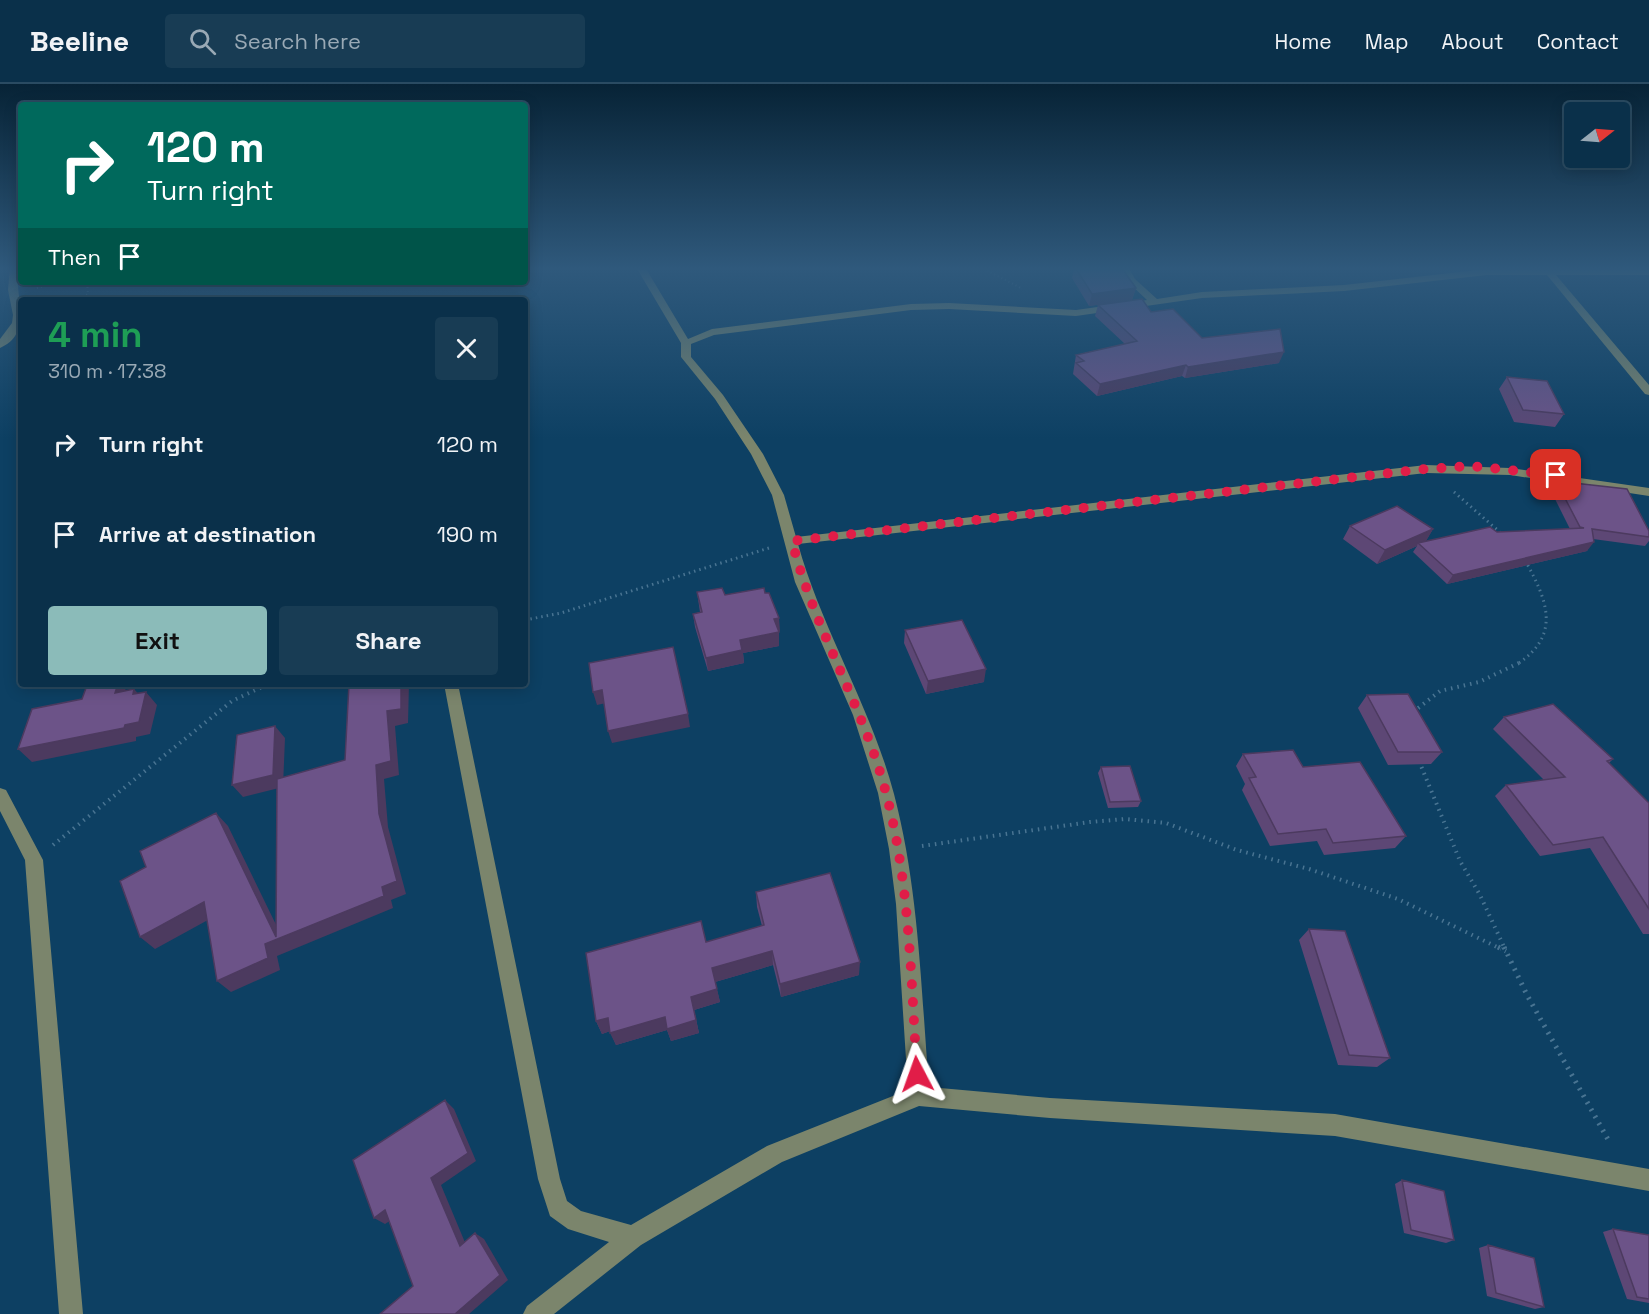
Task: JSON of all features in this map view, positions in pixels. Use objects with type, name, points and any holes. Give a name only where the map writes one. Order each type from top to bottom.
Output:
[{"type":"street","points":[[0,345],[16,329],[17,324]]},
{"type":"street","points":[[675,324],[686,343],[687,357],[757,454],[778,495],[806,591],[861,715],[886,793],[898,849],[905,904],[919,1096]]},
{"type":"street","points":[[686,343],[712,332],[772,324]]},
{"type":"street","points":[[1592,324],[1649,392]]},
{"type":"street","points":[[792,541],[1426,469],[1471,466],[1649,492]]},
{"type":"street","points":[[452,687],[549,1179],[558,1208],[576,1221],[633,1237]]},
{"type":"street","points":[[0,795],[34,860],[71,1314]]},
{"type":"street","points":[[535,1314],[633,1237],[775,1154],[919,1096],[1050,1108],[1335,1125],[1639,1179]]},
{"type":"path","points":[[1426,469],[1505,537]]},
{"type":"path","points":[[528,619],[561,613],[792,541]]},
{"type":"path","points":[[1415,721],[1417,709],[1441,691],[1479,682],[1519,664],[1540,646],[1548,624],[1542,588],[1520,552]]},
{"type":"path","points":[[34,860],[232,701],[262,687]]},
{"type":"path","points":[[1415,752],[1460,861],[1480,894],[1527,995],[1639,1179]]},
{"type":"path","points":[[898,849],[1090,822],[1125,819],[1166,823],[1237,850],[1309,869],[1398,898],[1506,951]]},
{"type":"building","points":[[1119,324],[1188,324],[1202,338],[1280,329],[1284,352],[1188,367],[1186,365],[1100,384],[1076,363],[1084,361],[1076,355],[1137,341]]},
{"type":"building","points":[[1507,377],[1547,381],[1564,414],[1523,410]]},
{"type":"building","points":[[1556,481],[1627,489],[1649,531],[1649,537],[1592,529],[1594,542],[1453,575],[1418,543],[1490,527],[1497,532],[1584,528],[1580,527]]},
{"type":"building","points":[[1397,506],[1433,529],[1385,550],[1350,526]]},
{"type":"building","points":[[722,588],[725,595],[764,588],[765,593],[769,593],[779,618],[774,619],[779,632],[740,640],[742,650],[706,658],[693,614],[702,612],[697,592]]},
{"type":"building","points":[[962,620],[986,669],[928,681],[905,630]]},
{"type":"building","points":[[673,647],[688,714],[608,731],[602,690],[593,692],[589,663]]},
{"type":"building","points":[[117,687],[115,693],[134,689],[133,694],[146,692],[139,722],[125,725],[124,728],[18,749],[32,709],[82,699],[86,688]]},
{"type":"building","points":[[349,687],[401,687],[401,709],[387,711],[391,761],[376,765],[379,814],[397,881],[382,887],[384,896],[265,944],[268,958],[217,981],[204,902],[140,937],[120,881],[146,867],[140,851],[216,813],[276,937],[277,779],[345,760]]},
{"type":"building","points":[[1408,694],[1442,752],[1398,752],[1367,695]]},
{"type":"building","points":[[1553,704],[1613,759],[1607,761],[1649,803],[1649,909],[1603,837],[1553,845],[1506,785],[1565,777],[1504,717]]},
{"type":"building","points":[[275,726],[273,775],[232,785],[237,735]]},
{"type":"building","points":[[1293,750],[1303,767],[1360,762],[1406,836],[1333,843],[1326,829],[1278,834],[1249,778],[1256,777],[1243,754]]},
{"type":"building","points":[[1130,766],[1141,801],[1110,802],[1101,767]]},
{"type":"building","points":[[830,873],[860,962],[780,984],[772,951],[712,968],[717,989],[691,997],[696,1020],[667,1029],[665,1017],[610,1033],[608,1018],[596,1021],[586,953],[701,921],[706,942],[764,925],[756,892]]},
{"type":"building","points":[[1309,929],[1345,931],[1390,1058],[1349,1055]]},
{"type":"building","points":[[445,1100],[468,1153],[431,1178],[460,1246],[475,1233],[500,1275],[455,1314],[380,1314],[413,1286],[385,1210],[374,1218],[353,1160]]},
{"type":"building","points":[[1402,1180],[1444,1191],[1454,1240],[1411,1230]]},
{"type":"building","points":[[1613,1229],[1649,1235],[1649,1299],[1637,1297]]},
{"type":"building","points":[[1488,1245],[1534,1258],[1544,1307],[1496,1293]]},
{"type":"route","points":[[917,1074],[905,904],[898,849],[886,793],[861,715],[802,582],[792,541],[1426,469],[1471,466],[1556,475]]}]
